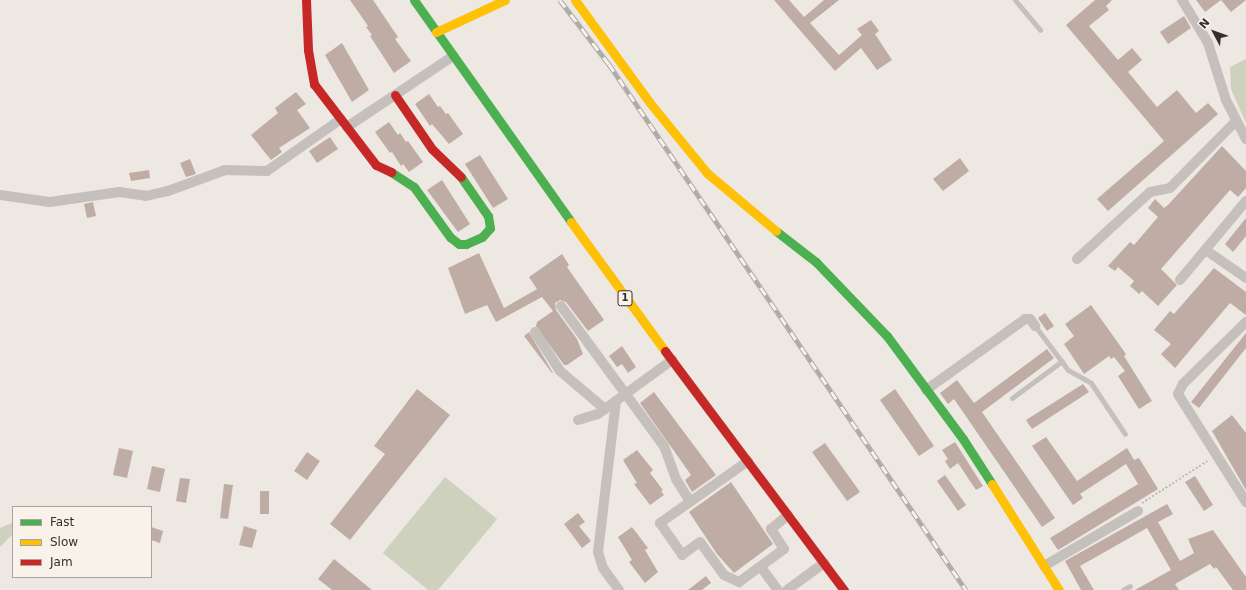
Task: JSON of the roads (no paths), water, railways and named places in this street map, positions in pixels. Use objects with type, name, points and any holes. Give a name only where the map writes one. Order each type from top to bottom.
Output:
[{"type":"street","points":[[306,0],[311,77],[344,124],[376,165],[401,176],[414,187],[454,241],[466,244],[482,237],[490,228],[488,216],[466,182],[432,149],[395,96]]},
{"type":"street","name":"1","points":[[414,0],[672,360],[844,590]]},
{"type":"street","points":[[436,32],[505,0]]},
{"type":"street","points":[[575,0],[650,102],[707,173],[746,208],[816,262],[846,290],[887,336],[963,439],[1059,590]]},
{"type":"street","points":[[1182,0],[1208,43],[1226,100],[1246,139]]},
{"type":"street","points":[[0,195],[50,202],[119,192],[146,196],[168,191],[225,170],[267,171],[344,124],[395,96],[453,56]]},
{"type":"street","points":[[1077,259],[1150,192],[1170,188],[1236,121]]},
{"type":"street","points":[[1180,280],[1207,251],[1246,201]]},
{"type":"street","points":[[1207,251],[1246,278]]},
{"type":"street","points":[[561,306],[664,446],[676,479],[690,501]]},
{"type":"street","points":[[926,390],[1025,319],[1030,319],[1035,326]]},
{"type":"street","points":[[1244,496],[1215,456],[1181,402],[1179,388],[1246,322]]},
{"type":"street","points":[[535,332],[560,371],[605,409]]},
{"type":"street","points":[[578,420],[605,409],[672,360]]},
{"type":"street","points":[[616,401],[598,552],[602,568],[619,590]]},
{"type":"street","points":[[748,461],[660,523],[682,555],[700,542],[724,575],[739,582],[784,549],[771,529],[788,515]]},
{"type":"street","points":[[1044,566],[1138,512]]},
{"type":"street","points":[[787,590],[824,562]]},
{"type":"street","points":[[761,567],[778,590]]},
{"type":"lane","points":[[1015,0],[1040,30]]},
{"type":"lane","points":[[1035,326],[1068,370],[1091,383],[1125,434]]},
{"type":"lane","points":[[1012,398],[1062,361]]},
{"type":"lane","points":[[1123,590],[1130,586]]},
{"type":"railway","points":[[560,0],[609,64],[966,590]]}]
